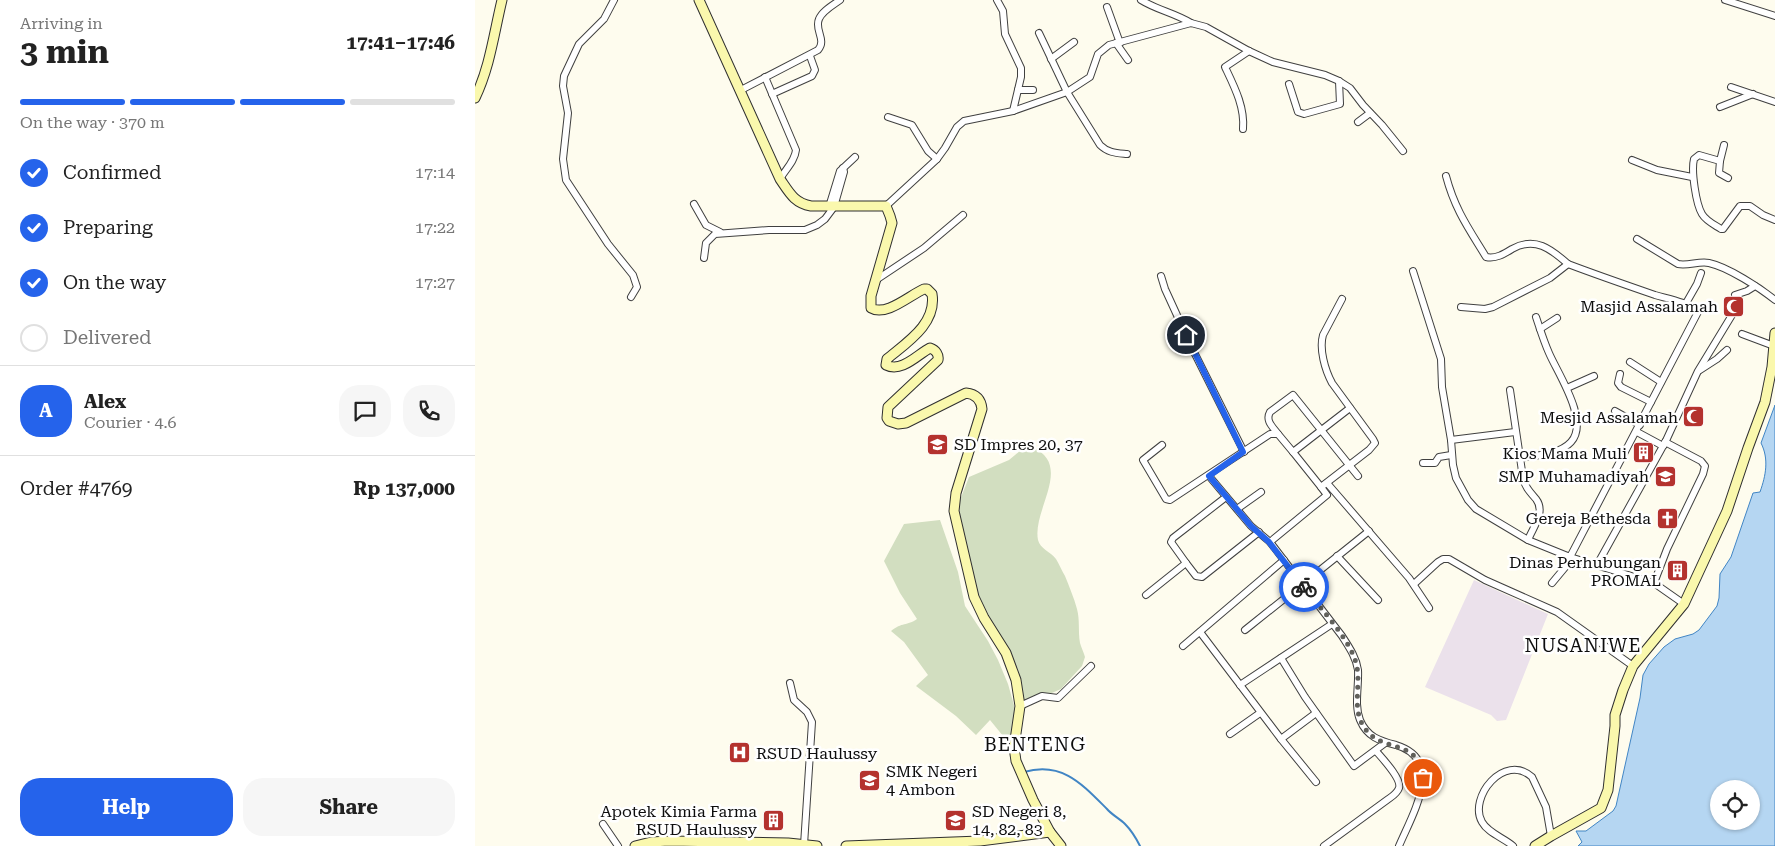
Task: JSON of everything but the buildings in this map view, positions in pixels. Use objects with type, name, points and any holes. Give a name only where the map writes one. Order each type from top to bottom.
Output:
[{"type":"street","points":[[475,98],[490,58],[502,0]]},
{"type":"street","points":[[614,0],[605,19],[579,44],[564,76],[563,86],[568,113],[563,159],[566,180],[603,238],[633,274],[637,287],[631,297]]},
{"type":"street","points":[[699,0],[780,179],[790,195],[799,203],[832,208],[885,206],[937,159],[957,128],[964,121],[1013,111],[1067,92],[1090,77],[1101,50],[1109,45],[1191,23]]},
{"type":"street","points":[[741,90],[810,56],[822,46],[817,24],[819,18],[840,0]]},
{"type":"street","points":[[997,0],[1003,11],[1005,34],[1021,68],[1021,77],[1013,111]]},
{"type":"street","points":[[1141,0],[1153,7],[1180,16],[1191,23],[1213,30],[1249,52],[1273,62],[1325,75],[1339,81],[1350,88],[1403,151]]},
{"type":"street","points":[[1725,0],[1775,16]]},
{"type":"street","points":[[1107,6],[1118,43],[1128,60]]},
{"type":"street","points":[[1039,33],[1067,92],[1103,148],[1111,152],[1127,154]]},
{"type":"street","points":[[1051,59],[1074,42]]},
{"type":"street","points":[[1243,129],[1244,119],[1241,105],[1225,67],[1249,52]]},
{"type":"street","points":[[772,94],[812,76],[815,70],[810,56]]},
{"type":"street","points":[[765,78],[796,150],[794,159],[780,179]]},
{"type":"street","points":[[1289,84],[1299,112],[1304,114],[1340,104],[1339,81]]},
{"type":"street","points":[[1731,87],[1775,102]]},
{"type":"street","points":[[1018,90],[1033,90]]},
{"type":"street","points":[[1720,107],[1753,94]]},
{"type":"street","points":[[1358,122],[1370,113]]},
{"type":"street","points":[[888,117],[912,125],[928,151],[937,159]]},
{"type":"street","points":[[1724,145],[1719,173],[1728,178]]},
{"type":"street","points":[[1720,161],[1699,155],[1696,156],[1693,162],[1692,177],[1701,213],[1721,229],[1726,227],[1741,205],[1750,206],[1763,215],[1775,220]]},
{"type":"street","points":[[704,258],[706,243],[715,234],[769,230],[805,230],[817,225],[825,219],[832,208],[844,172],[843,168],[855,157]]},
{"type":"street","points":[[1632,160],[1657,170],[1692,177]]},
{"type":"street","points":[[1446,176],[1452,198],[1460,216],[1486,257],[1497,257],[1525,243],[1534,243],[1555,253],[1568,264],[1584,271],[1685,304],[1697,310],[1697,314],[1637,432],[1567,565],[1553,583]]},
{"type":"street","points":[[693,204],[706,225],[722,233]]},
{"type":"street","points":[[885,206],[891,216],[892,223],[871,305],[874,310],[887,309],[924,289],[927,289],[933,296],[930,313],[921,329],[887,359],[885,363],[891,367],[909,362],[930,348],[937,354],[938,360],[888,408],[887,418],[889,422],[906,423],[966,393],[974,395],[981,402],[982,409],[956,493],[954,511],[974,597],[1012,667],[1018,689],[1019,706],[1014,746],[1015,758],[1050,832],[1061,846]]},
{"type":"street","points":[[876,280],[923,248],[963,215]]},
{"type":"street","points":[[1637,239],[1673,262],[1685,265],[1713,264],[1733,273],[1775,300]]},
{"type":"street","points":[[1461,307],[1485,309],[1493,307],[1550,278],[1568,264]]},
{"type":"street","points":[[1413,271],[1441,359],[1442,387],[1456,478],[1472,506],[1527,540],[1570,557],[1654,583],[1684,604]]},
{"type":"street","points":[[1685,304],[1701,273]]},
{"type":"street","points":[[1161,276],[1191,348],[1243,452]]},
{"type":"street","points":[[1735,294],[1755,286]]},
{"type":"street","points":[[1321,487],[1369,450],[1375,443],[1337,393],[1329,377],[1322,347],[1321,340],[1327,325],[1342,299]]},
{"type":"street","points":[[1597,564],[1664,444],[1698,371],[1732,315]]},
{"type":"street","points":[[1520,458],[1559,451],[1575,437],[1576,417],[1573,403],[1549,355],[1535,317]]},
{"type":"street","points":[[1540,329],[1557,318]]},
{"type":"street","points":[[1535,846],[1601,808],[1608,790],[1615,715],[1623,690],[1633,666],[1684,604],[1727,511],[1765,402],[1772,367],[1775,333]]},
{"type":"street","points":[[1742,334],[1774,346]]},
{"type":"street","points":[[1698,371],[1727,350]]},
{"type":"street","points":[[1630,362],[1661,382]]},
{"type":"street","points":[[1620,374],[1618,383],[1621,387],[1651,402]]},
{"type":"street","points":[[1567,388],[1594,376]]},
{"type":"street","points":[[1510,390],[1524,483],[1538,501],[1541,511],[1527,540]]},
{"type":"street","points":[[1327,495],[1268,421],[1270,412],[1293,395],[1358,476]]},
{"type":"street","points":[[1293,452],[1350,408]]},
{"type":"street","points":[[1615,411],[1640,425]]},
{"type":"street","points":[[1451,440],[1515,432]]},
{"type":"street","points":[[1637,432],[1701,461],[1705,466],[1703,474],[1667,548],[1654,583]]},
{"type":"street","points":[[1162,445],[1143,460],[1166,499],[1173,499],[1270,434],[1278,434]]},
{"type":"street","points":[[1423,463],[1433,463],[1439,457],[1451,455]]},
{"type":"street","points":[[1209,476],[1284,560],[1342,636],[1356,661],[1358,670],[1359,717],[1368,733],[1385,743],[1396,745],[1411,752],[1420,763],[1423,770],[1423,787],[1399,846]]},
{"type":"street","points":[[1327,483],[1414,584],[1429,608]]},
{"type":"street","points":[[1269,542],[1333,490]]},
{"type":"street","points":[[1237,509],[1261,492]]},
{"type":"street","points":[[1226,497],[1171,539],[1196,576],[1202,577],[1259,532]]},
{"type":"street","points":[[1245,630],[1369,531]]},
{"type":"street","points":[[1337,556],[1378,600]]},
{"type":"street","points":[[1414,584],[1438,562],[1443,559],[1449,559],[1485,580],[1557,612],[1633,666]]},
{"type":"street","points":[[1183,646],[1284,560]]},
{"type":"street","points":[[1146,595],[1186,563]]},
{"type":"street","points":[[1240,685],[1332,624]]},
{"type":"street","points":[[1200,632],[1316,782]]},
{"type":"street","points":[[1281,658],[1316,713],[1355,766],[1385,743]]},
{"type":"street","points":[[1019,706],[1042,696],[1057,698],[1091,666]]},
{"type":"street","points":[[790,683],[794,700],[807,712],[812,722],[804,845]]},
{"type":"street","points":[[1230,734],[1260,712]]},
{"type":"street","points":[[1281,739],[1316,713]]},
{"type":"street","points":[[1324,846],[1397,792],[1399,784],[1396,778],[1375,751]]},
{"type":"street","points":[[1513,846],[1484,826],[1479,814],[1488,784],[1497,774],[1503,772],[1518,770],[1532,777],[1546,807],[1551,836]]},
{"type":"street","points":[[603,824],[618,846]]},
{"type":"street","points":[[846,846],[981,844],[1050,832]]},
{"type":"street","points":[[635,846],[651,842],[669,841],[788,843],[817,846]]},
{"type":"shaded area","points":[[1474,580],[1548,614],[1506,720],[1497,721],[1491,715],[1425,687]]},
{"type":"green space","points":[[1032,447],[1044,455],[1050,465],[1051,476],[1049,489],[1040,515],[1038,540],[1041,546],[1056,559],[1065,576],[1077,609],[1080,643],[1085,657],[1082,666],[1061,689],[1024,705],[1018,670],[1009,651],[987,620],[976,594],[958,505],[969,477],[1009,460],[1021,450]]},
{"type":"green space","points":[[940,520],[958,572],[965,606],[988,641],[1008,684],[1017,716],[1012,747],[990,720],[976,735],[956,716],[916,686],[928,675],[904,642],[891,631],[898,626],[917,619],[900,593],[884,561],[904,524]]},
{"type":"water","points":[[1775,405],[1775,846],[1578,846],[1582,842],[1576,831],[1586,831],[1613,811],[1616,806],[1640,698],[1643,675],[1649,664],[1664,647],[1675,639],[1693,634],[1699,630],[1717,606],[1720,574],[1731,557],[1753,493],[1760,492],[1764,479],[1766,461],[1761,443]]},
{"type":"waterway","points":[[1024,772],[1037,769],[1060,772],[1080,783],[1125,824],[1140,846]]},
{"type":"way so far","points":[[1304,587],[1342,636],[1356,661],[1358,670],[1357,705],[1359,717],[1365,729],[1378,740],[1411,752],[1420,763],[1423,770],[1423,778]]},
{"type":"place","name":"Masjid Assalamah","points":[[1734,306]]},
{"type":"place","name":"Mesjid Assalamah","points":[[1694,417]]},
{"type":"place","name":"SD Impres 20, 37","points":[[938,444]]},
{"type":"place","name":"Kios Mama Muli","points":[[1643,453]]},
{"type":"place","name":"SMP Muhamadiyah","points":[[1665,476]]},
{"type":"place","name":"Gereja Bethesda","points":[[1667,518]]},
{"type":"place","name":"Dinas Perhubungan PROMAL","points":[[1677,571]]},
{"type":"place","name":"RSUD Haulussy","points":[[740,753]]},
{"type":"place","name":"SMK Negeri 4 Ambon","points":[[870,780]]},
{"type":"place","name":"Apotek Kimia Farma RSUD Haulussy","points":[[773,820]]},
{"type":"place","name":"SD Negeri 8, 14, 82, 83","points":[[956,820]]},
{"type":"district","name":"NUSANIWE","points":[[1583,645]]},
{"type":"district","name":"BENTENG","points":[[1035,744]]},
{"type":"route","points":[[1186,335],[1243,452],[1209,476],[1251,526],[1269,542],[1304,587]]}]
